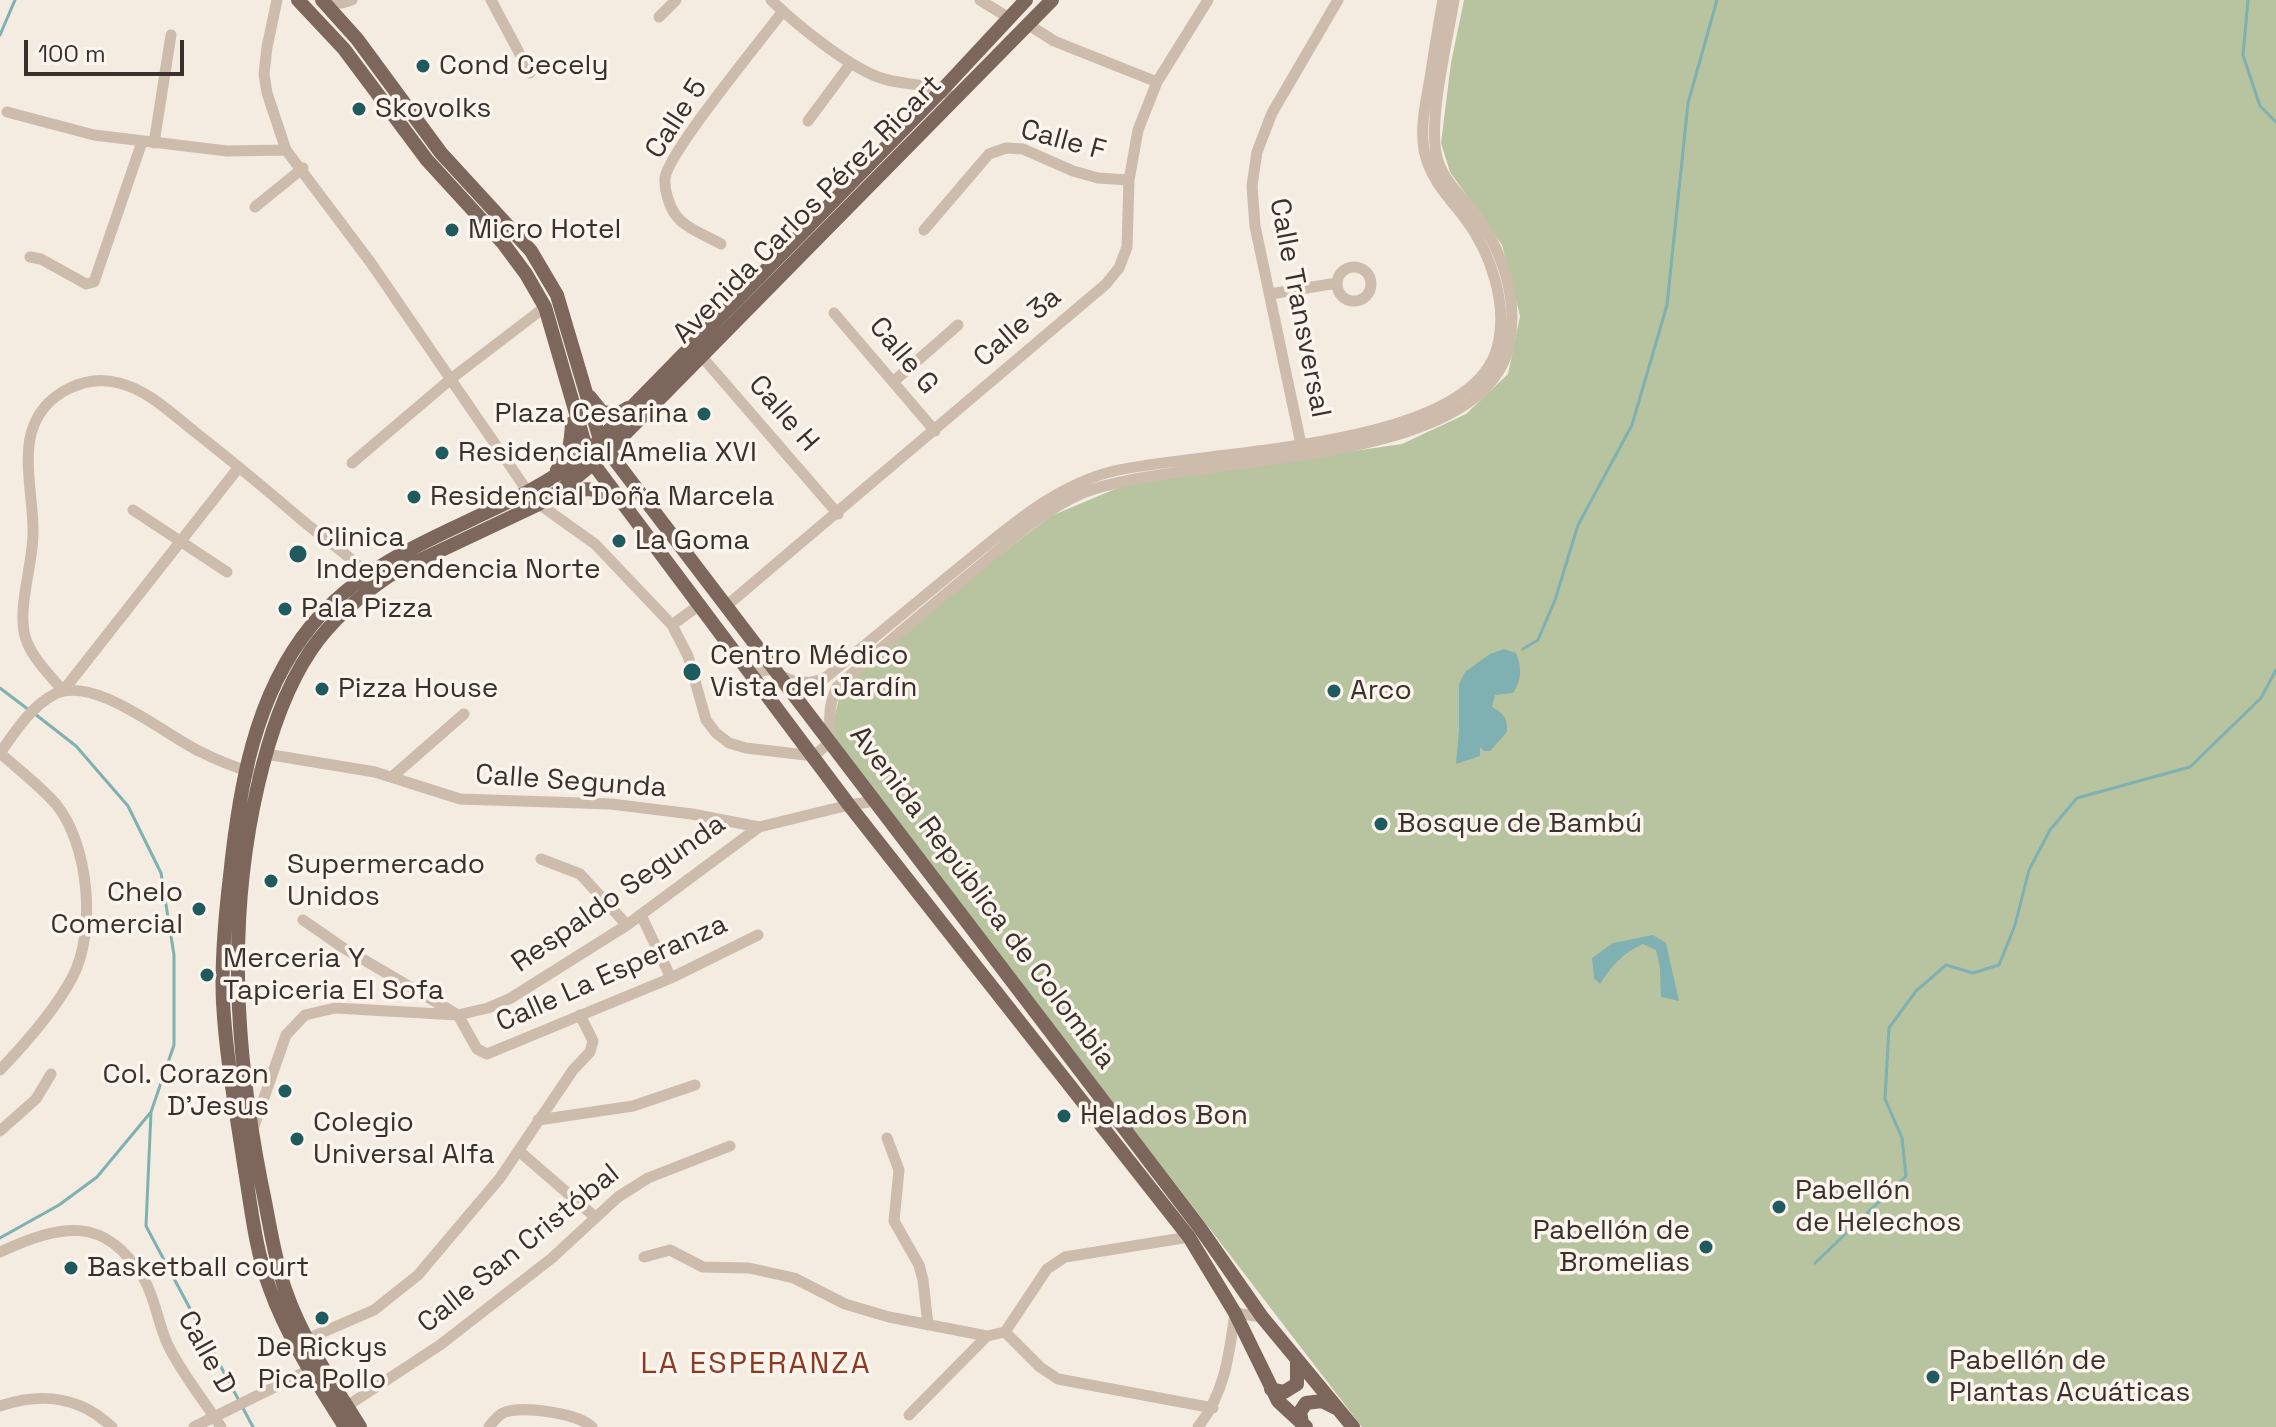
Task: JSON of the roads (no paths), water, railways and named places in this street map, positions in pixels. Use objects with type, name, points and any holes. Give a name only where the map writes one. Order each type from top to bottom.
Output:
[{"type":"main road","name":"Avenida República de Colombia","points":[[298,0],[344,49],[427,160],[515,257],[545,307],[572,402],[620,500],[849,805],[1189,1237],[1235,1313],[1278,1401],[1304,1425]]},
{"type":"main road","name":"Avenida Carlos Pérez Ricart","points":[[949,94],[1026,0]]},
{"type":"main road","name":"Avenida Carlos Pérez Ricart","points":[[597,452],[635,404],[696,350],[949,94],[1029,25],[1052,0]]},
{"type":"main road","name":"Avenida República de Colombia","points":[[324,2],[357,39],[441,153],[531,251],[557,295],[586,390],[597,452],[624,473],[1200,1228],[1262,1317],[1353,1427]]},
{"type":"main road","name":"Avenida Carlos Pérez Ricart","points":[[597,452],[636,423],[696,350]]},
{"type":"main road","points":[[586,390],[596,408],[602,412],[618,414],[635,404]]},
{"type":"main road","points":[[532,489],[567,457],[572,437],[572,402]]},
{"type":"main road","points":[[624,473],[618,458],[619,450],[636,423]]},
{"type":"main road","points":[[360,1427],[282,1320],[262,1264],[236,1122],[223,1000],[224,930],[238,811],[253,772],[266,754],[286,696],[312,650],[391,557],[532,489],[597,452]]},
{"type":"main road","points":[[539,504],[597,452]]},
{"type":"main road","points":[[345,1427],[315,1367],[307,1339],[285,1290],[251,1132],[237,1013],[236,956],[241,883],[261,716],[283,667],[311,626],[370,579],[395,572],[539,504],[584,487],[620,500]]},
{"type":"main road","points":[[1271,1389],[1284,1392],[1297,1384],[1297,1362]]},
{"type":"main road","points":[[1304,1425],[1302,1408],[1312,1400],[1322,1401],[1340,1410]]},
{"type":"street","points":[[277,0],[264,74],[275,121],[286,150],[303,168],[452,378],[500,453],[532,489]]},
{"type":"street","points":[[324,2],[352,0]]},
{"type":"street","points":[[491,0],[530,73]]},
{"type":"street","points":[[659,17],[676,0]]},
{"type":"street","points":[[771,0],[851,63],[877,77],[949,94]]},
{"type":"street","points":[[980,0],[1009,18]]},
{"type":"street","name":"Calle 3a","points":[[725,607],[1106,284],[1119,268],[1127,247],[1129,180],[1138,130],[1157,82],[1208,0]]},
{"type":"street","name":"Calle Transversal","points":[[1302,449],[1255,226],[1252,186],[1257,152],[1272,113],[1338,0]]},
{"type":"street","points":[[750,674],[772,669],[781,677],[793,681],[815,682],[825,678],[931,599],[1007,536],[1082,494],[1149,471],[1374,442],[1437,421],[1459,410],[1483,391],[1495,377],[1509,349],[1512,309],[1498,252],[1486,229],[1444,174],[1428,129],[1443,0]]},
{"type":"street","points":[[1428,129],[1454,0]]},
{"type":"street","name":"Calle 5","points":[[721,244],[682,222],[674,214],[666,194],[665,178],[678,151],[783,11]]},
{"type":"street","points":[[1029,25],[1054,41],[1157,82]]},
{"type":"street","points":[[30,257],[41,259],[86,284],[94,282],[148,142],[171,35]]},
{"type":"street","points":[[808,121],[851,63]]},
{"type":"street","points":[[7,112],[94,135],[227,151],[286,150]]},
{"type":"street","name":"Calle F","points":[[924,230],[989,154],[1006,148],[1023,149],[1073,171],[1098,178],[1129,180]]},
{"type":"street","points":[[255,207],[303,168]]},
{"type":"street","points":[[1270,294],[1337,283]]},
{"type":"street","points":[[352,463],[452,378],[545,307]]},
{"type":"street","name":"Calle G","points":[[834,313],[935,431]]},
{"type":"street","points":[[893,382],[958,325]]},
{"type":"street","name":"Calle H","points":[[696,350],[838,514]]},
{"type":"street","points":[[63,691],[28,646],[24,633],[23,619],[34,537],[29,441],[38,416],[58,394],[87,382],[115,381],[154,400],[239,467],[370,579]]},
{"type":"street","points":[[63,691],[239,467]]},
{"type":"street","points":[[539,504],[595,544],[672,625],[688,656],[706,720],[729,743],[746,748],[814,756],[830,743],[830,705],[837,687],[931,599]]},
{"type":"street","points":[[133,510],[227,572]]},
{"type":"street","points":[[672,625],[698,606]]},
{"type":"street","points":[[0,1070],[50,1011],[73,977],[82,951],[87,919],[81,853],[56,804],[0,753],[17,730],[49,698],[63,691],[80,690],[111,701],[200,752],[253,772]]},
{"type":"street","points":[[393,776],[464,714]]},
{"type":"street","name":"Calle Segunda","points":[[266,754],[393,776],[460,799],[611,804],[692,814],[759,827],[875,801]]},
{"type":"street","name":"Respaldo Segunda","points":[[251,1132],[286,1035],[305,1015],[335,1008],[458,1015],[488,1008],[511,998],[627,925],[759,827]]},
{"type":"street","points":[[541,859],[580,874],[627,925]]},
{"type":"street","points":[[641,915],[671,978]]},
{"type":"street","points":[[303,920],[342,947],[458,1015]]},
{"type":"street","name":"Calle La Esperanza","points":[[458,1015],[477,1049],[487,1054],[671,978],[758,935]]},
{"type":"street","points":[[307,1339],[374,1310],[418,1275],[519,1151],[538,1120],[593,1047],[580,1015]]},
{"type":"street","points":[[0,1131],[36,1099],[51,1074]]},
{"type":"street","points":[[538,1120],[633,1106],[695,1085]]},
{"type":"street","points":[[887,1138],[899,1170],[894,1221],[919,1265],[928,1325]]},
{"type":"street","name":"Calle San Cristóbal","points":[[347,1406],[440,1345],[552,1258],[618,1197],[648,1178],[730,1146]]},
{"type":"street","points":[[519,1151],[595,1217]]},
{"type":"street","name":"Calle D","points":[[0,1252],[60,1230],[80,1228],[110,1242],[130,1260],[145,1281],[167,1343],[217,1422]]},
{"type":"street","points":[[644,1257],[670,1250],[703,1267],[749,1268],[794,1278],[845,1304],[987,1336],[1005,1332],[1047,1269],[1065,1257],[1189,1237]]},
{"type":"street","points":[[1198,1427],[1213,1408],[1221,1389],[1235,1313],[1262,1317]]},
{"type":"street","points":[[1005,1332],[1040,1367],[1058,1379],[1213,1408]]},
{"type":"street","points":[[909,1415],[987,1336]]},
{"type":"street","points":[[194,1427],[217,1422],[232,1407],[315,1367]]},
{"type":"street","points":[[0,1406],[47,1397],[69,1400],[91,1409],[112,1427]]},
{"type":"street","points":[[489,1427],[499,1414],[516,1410],[555,1413],[587,1422],[592,1427]]},
{"type":"water","points":[[1504,649],[1516,653],[1520,668],[1513,693],[1495,695],[1492,707],[1504,717],[1507,732],[1490,751],[1480,747],[1480,756],[1456,764],[1459,684],[1465,672],[1490,654]]},
{"type":"water","points":[[1653,935],[1666,943],[1679,1001],[1661,997],[1656,950],[1643,944],[1618,961],[1600,984],[1594,978],[1592,958],[1613,943]]},
{"type":"waterway","points":[[0,35],[15,0]]},
{"type":"waterway","points":[[1523,649],[1538,640],[1555,600],[1578,525],[1632,425],[1667,305],[1688,103],[1717,0]]},
{"type":"waterway","points":[[2248,0],[2243,55],[2260,106],[2276,122]]},
{"type":"waterway","points":[[1815,1263],[1906,1176],[1902,1138],[1885,1099],[1889,1028],[1916,991],[1946,965],[1973,973],[1999,965],[2015,925],[2029,870],[2050,830],[2077,798],[2190,767],[2261,698],[2276,670]]},
{"type":"waterway","points":[[0,688],[29,710]]},
{"type":"waterway","points":[[35,714],[76,746],[128,806],[161,873],[174,955],[174,1045],[151,1112],[146,1226],[253,1427]]},
{"type":"waterway","points":[[0,1238],[59,1205],[97,1177],[151,1112]]},
{"type":"place","name":"Cond Cecely","points":[[423,66]]},
{"type":"place","name":"Skovolks","points":[[359,109]]},
{"type":"place","name":"Micro Hotel","points":[[452,230]]},
{"type":"place","name":"Plaza Cesarina","points":[[704,414]]},
{"type":"place","name":"Residencial Amelia XVI","points":[[442,453]]},
{"type":"place","name":"Residencial Doña Marcela","points":[[414,497]]},
{"type":"place","name":"La Goma","points":[[619,541]]},
{"type":"place","name":"Clinica Independencia Norte","points":[[298,554]]},
{"type":"place","name":"Pala Pizza","points":[[285,609]]},
{"type":"place","name":"Centro Médico Vista del Jardín","points":[[692,672]]},
{"type":"place","name":"Pizza House","points":[[322,689]]},
{"type":"place","name":"Arco","points":[[1334,691]]},
{"type":"place","name":"Bosque de Bambú","points":[[1381,824]]},
{"type":"place","name":"Supermercado Unidos","points":[[271,881]]},
{"type":"place","name":"Chelo Comercial","points":[[199,909]]},
{"type":"place","name":"Merceria Y Tapiceria El Sofa","points":[[207,975]]},
{"type":"place","name":"Col. Corazon D'Jesus","points":[[285,1091]]},
{"type":"place","name":"Helados Bon","points":[[1064,1116]]},
{"type":"place","name":"Colegio Universal Alfa","points":[[297,1139]]},
{"type":"place","name":"Pabellón de Helechos","points":[[1779,1207]]},
{"type":"place","name":"Pabellón de Bromelias","points":[[1706,1247]]},
{"type":"place","name":"Basketball court","points":[[71,1268]]},
{"type":"place","name":"De Rickys Pica Pollo","points":[[322,1318]]},
{"type":"place","name":"Pabellón de Plantas Acuáticas","points":[[1933,1377]]},
{"type":"district","name":"LA ESPERANZA","points":[[756,1365]]}]
